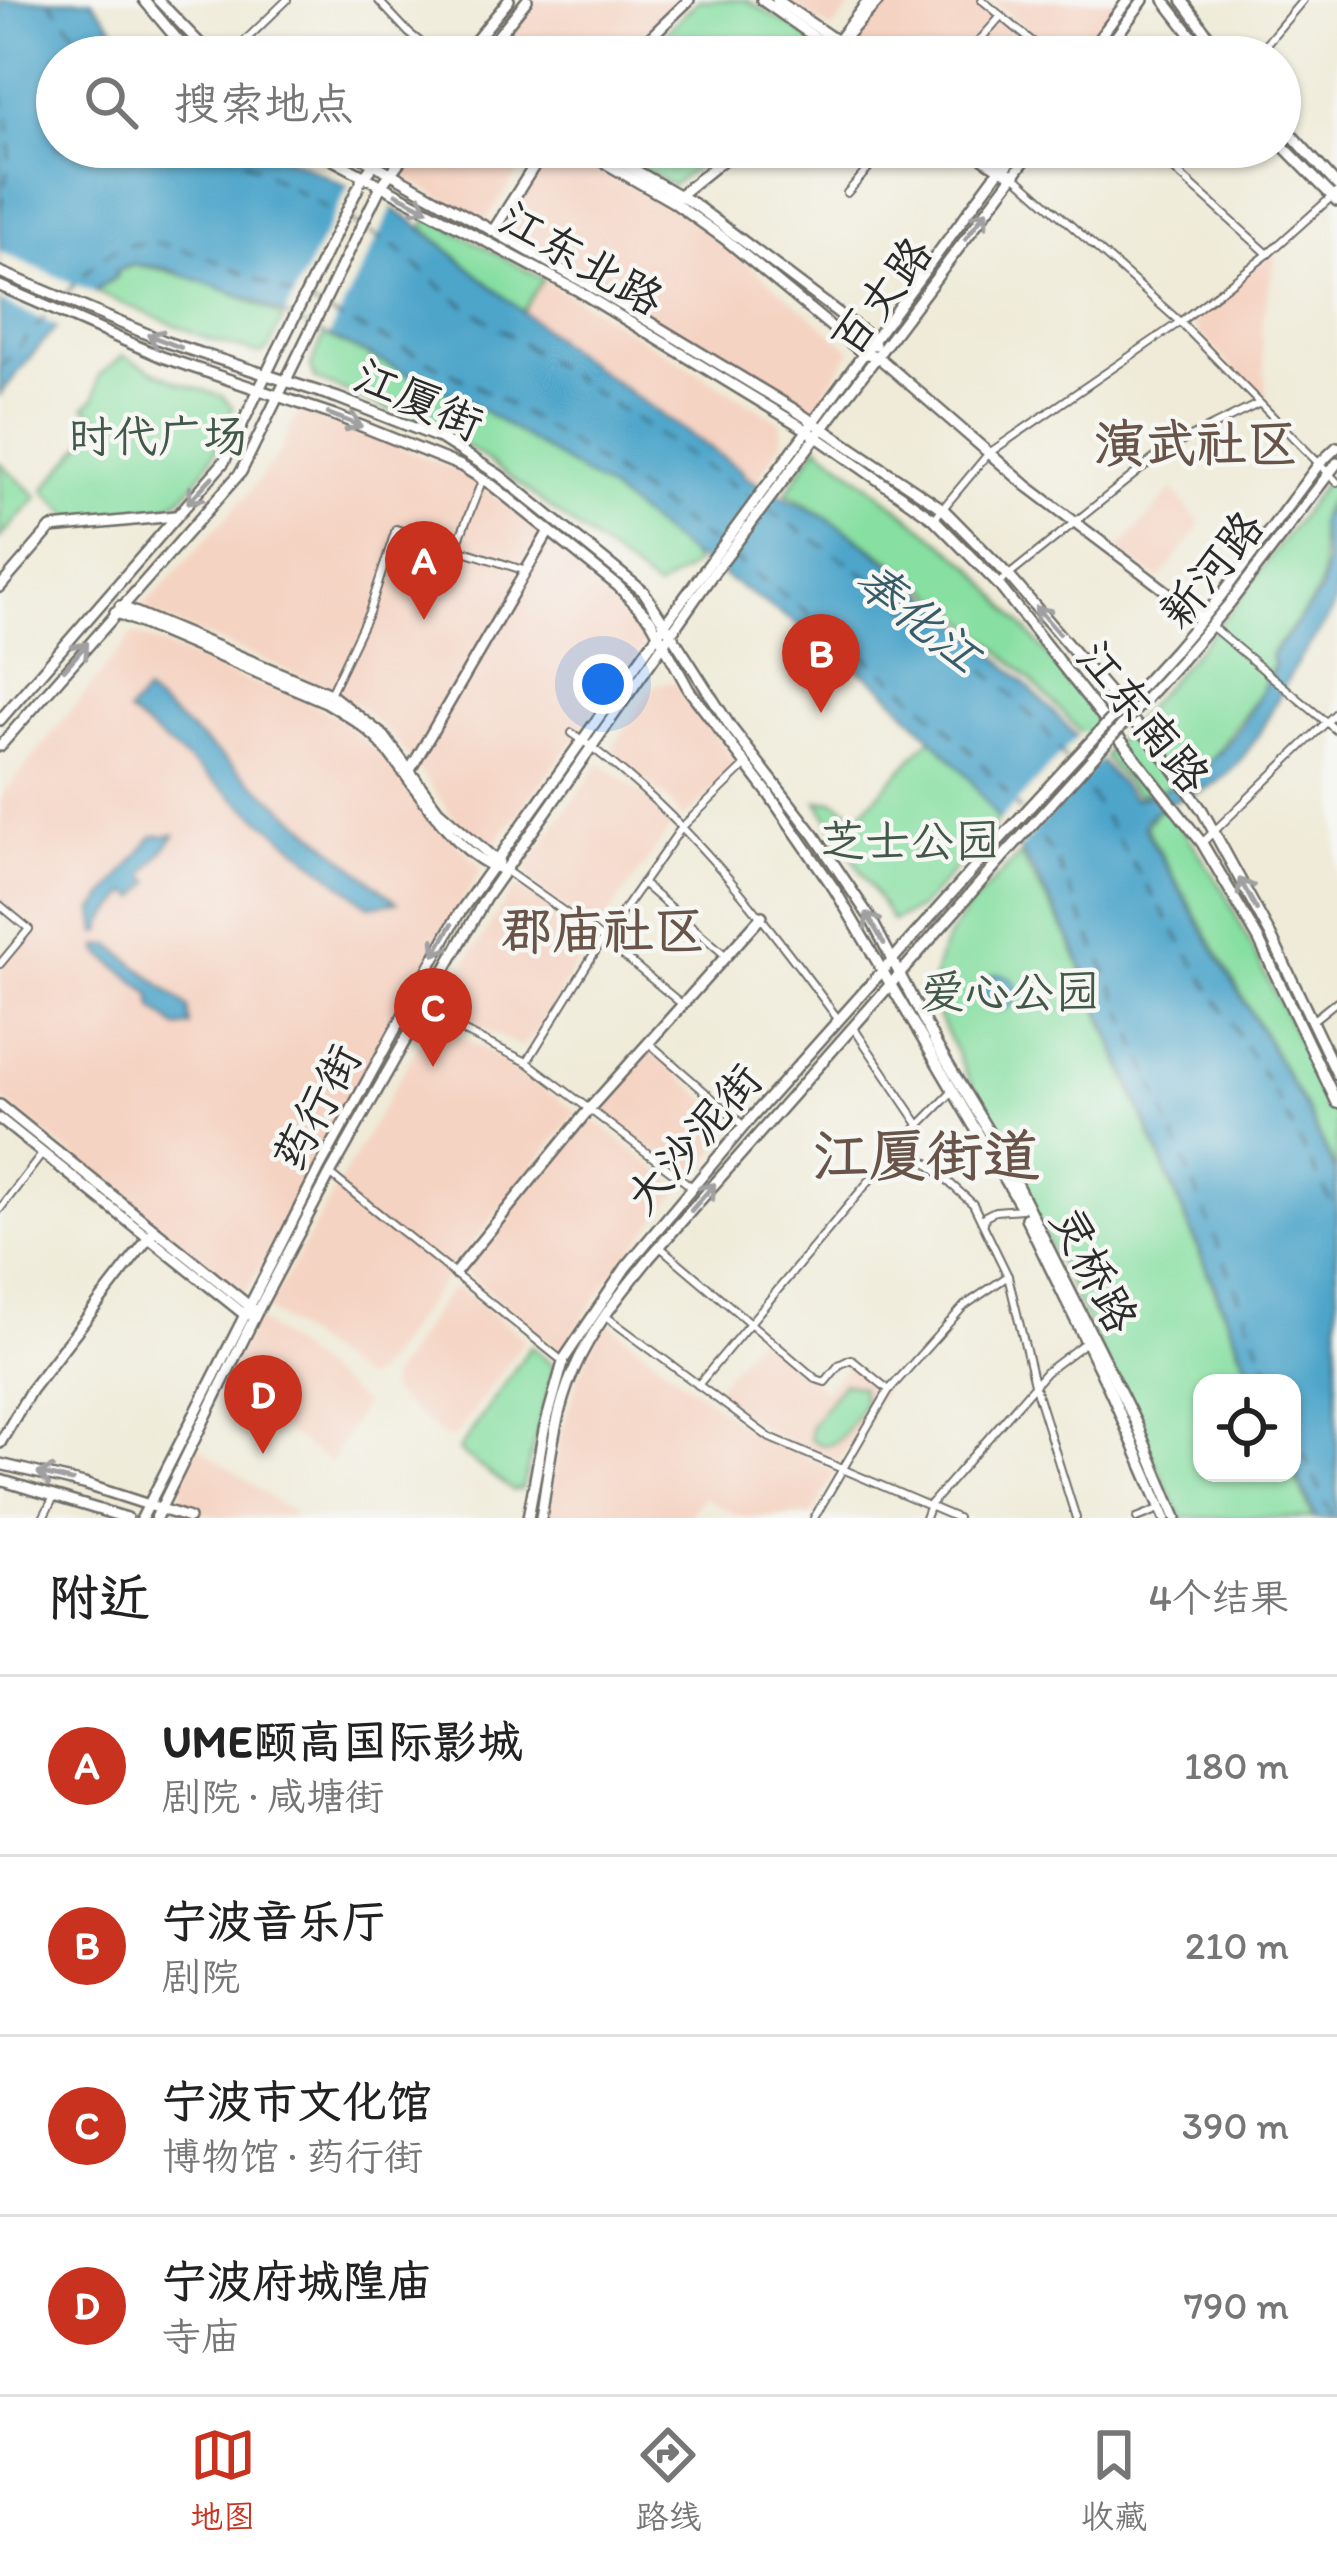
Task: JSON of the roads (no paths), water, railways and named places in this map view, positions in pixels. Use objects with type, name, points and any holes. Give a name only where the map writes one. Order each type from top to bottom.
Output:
[{"type":"main road","points":[[144,0],[174,36]]},
{"type":"main road","points":[[158,0],[192,36]]},
{"type":"main road","points":[[479,36],[509,0]]},
{"type":"main road","points":[[498,36],[526,0]]},
{"type":"main road","points":[[652,36],[689,0]]},
{"type":"main road","points":[[762,0],[816,36]]},
{"type":"main road","points":[[777,0],[820,36]]},
{"type":"main road","points":[[845,36],[869,0]]},
{"type":"main road","points":[[847,36],[879,0]]},
{"type":"main road","points":[[1101,36],[1128,0]]},
{"type":"main road","points":[[1116,36],[1143,0]]},
{"type":"main road","points":[[1164,0],[1192,36]]},
{"type":"main road","points":[[1182,0],[1209,36]]},
{"type":"main road","points":[[1301,149],[1336,194]]},
{"type":"main road","points":[[1301,162],[1336,194]]},
{"type":"main road","name":"江东北路","points":[[341,168],[577,290],[816,429]]},
{"type":"main road","points":[[0,720],[224,462],[370,168]]},
{"type":"main road","name":"江东北路","points":[[383,168],[816,429]]},
{"type":"main road","points":[[0,746],[241,472],[379,190],[394,168]]},
{"type":"main road","points":[[494,231],[534,168]]},
{"type":"main road","points":[[618,168],[676,198],[863,353],[877,356],[1074,522],[1207,622]]},
{"type":"main road","points":[[628,168],[873,340],[877,356]]},
{"type":"main road","points":[[676,198],[713,168]]},
{"type":"main road","name":"百丈路","points":[[777,480],[805,453],[863,353],[1000,168]]},
{"type":"main road","points":[[1006,168],[1014,175]]},
{"type":"main road","name":"百丈路","points":[[777,480],[1019,168]]},
{"type":"main road","name":"江厦街","points":[[0,272],[88,310],[412,426],[476,458],[627,576],[669,628]]},
{"type":"main road","name":"江厦街","points":[[0,286],[162,357],[399,441],[483,478],[634,602],[661,640]]},
{"type":"main road","name":"江东南路","points":[[816,429],[943,508],[1009,576],[1177,774],[1271,936],[1337,1074]]},
{"type":"main road","name":"江东南路","points":[[816,429],[934,519],[998,584],[1150,774],[1202,843],[1258,940],[1337,1103]]},
{"type":"main road","name":"新河路","points":[[1177,656],[1337,447]]},
{"type":"main road","name":"新河路","points":[[1323,468],[1337,463]]},
{"type":"main road","name":"药行街","points":[[250,1310],[469,924],[669,628],[777,480]]},
{"type":"main road","points":[[0,587],[51,528],[175,516]]},
{"type":"main road","points":[[410,770],[549,531]]},
{"type":"main road","points":[[118,609],[330,694],[380,732],[438,810],[493,864]]},
{"type":"main road","points":[[118,609],[326,702],[356,721],[389,753],[434,815],[505,870]]},
{"type":"main road","name":"灵桥路","points":[[669,628],[730,726],[815,836],[900,973],[999,1149],[1137,1425],[1176,1518]]},
{"type":"main road","name":"灵桥路","points":[[661,640],[689,691],[807,847],[1022,1209],[1163,1513]]},
{"type":"main road","name":"大沙泥街","points":[[528,1518],[544,1430],[564,1359],[626,1267],[892,959],[1177,656]]},
{"type":"main road","name":"大沙泥街","points":[[542,1518],[554,1434],[571,1376],[604,1316],[659,1246],[1177,656]]},
{"type":"main road","name":"药行街","points":[[142,1518],[155,1511],[250,1310],[439,948],[493,864],[589,744]]},
{"type":"main road","points":[[455,1274],[590,1108],[762,916]]},
{"type":"main road","points":[[0,1105],[45,1150]]},
{"type":"main road","points":[[0,1119],[250,1310]]},
{"type":"main road","points":[[0,1443],[32,1390],[152,1234]]},
{"type":"main road","points":[[0,1464],[189,1518]]},
{"type":"main road","points":[[0,1480],[127,1518]]},
{"type":"street","points":[[250,36],[287,0]]},
{"type":"street","points":[[378,0],[413,36]]},
{"type":"street","points":[[982,0],[1025,36]]},
{"type":"street","points":[[1273,36],[1303,0]]},
{"type":"street","points":[[983,36],[1001,16]]},
{"type":"street","points":[[847,193],[869,168]]},
{"type":"street","points":[[1172,168],[1268,254]]},
{"type":"street","points":[[1014,175],[1180,322],[1337,482]]},
{"type":"street","points":[[934,519],[989,453],[1180,322],[1336,194]]},
{"type":"street","points":[[998,584],[1166,449],[1258,404]]},
{"type":"street","points":[[455,550],[483,478]]},
{"type":"street","points":[[330,694],[369,612],[396,529],[527,571]]},
{"type":"street","points":[[1207,622],[1337,731]]},
{"type":"street","points":[[1202,843],[1337,712]]},
{"type":"street","points":[[572,733],[649,792],[682,827],[762,916],[840,1022]]},
{"type":"street","points":[[527,1062],[603,939],[682,827],[745,766]]},
{"type":"street","points":[[505,870],[603,939],[682,1005]]},
{"type":"street","points":[[641,883],[726,956]]},
{"type":"street","points":[[0,905],[29,929],[0,964]]},
{"type":"street","points":[[1299,1030],[1337,1000]]},
{"type":"street","points":[[421,1011],[527,1062],[692,1187]]},
{"type":"street","points":[[853,1026],[919,1124]]},
{"type":"street","points":[[649,1043],[744,1126]]},
{"type":"street","points":[[698,1385],[903,1141],[952,1092]]},
{"type":"street","points":[[903,1141],[973,1204],[1008,1276],[1034,1384],[1076,1518]]},
{"type":"street","points":[[0,1209],[45,1150]]},
{"type":"street","points":[[330,1174],[564,1359],[571,1376]]},
{"type":"street","points":[[984,1227],[989,1213],[1022,1209]]},
{"type":"street","points":[[659,1246],[821,1382],[851,1359],[889,1390]]},
{"type":"street","points":[[814,1518],[889,1390],[964,1306],[1008,1276]]},
{"type":"street","points":[[604,1316],[770,1438],[957,1518]]},
{"type":"street","points":[[925,1518],[930,1505],[1034,1384],[1087,1342]]},
{"type":"street","points":[[43,1518],[56,1494]]},
{"type":"street","points":[[1137,1518],[1163,1513]]},
{"type":"water","name":"奉化江","points":[[0,0],[92,0],[120,36],[36,36],[36,168],[309,168],[390,207],[566,348],[743,475],[841,527],[892,565],[1001,660],[1134,799],[1185,780],[1235,734],[1275,667],[1272,655],[1321,592],[1326,562],[1319,522],[1337,493],[1335,603],[1328,618],[1233,768],[1209,787],[1157,809],[1143,826],[1307,1111],[1337,1176],[1337,1518],[1316,1518],[1300,1482],[1301,1374],[1251,1374],[1069,935],[1029,863],[966,774],[883,688],[797,624],[688,553],[606,488],[479,408],[251,299],[165,268],[133,264],[115,271],[117,275],[54,330],[0,395]]},
{"type":"water","points":[[145,693],[397,902],[369,906],[128,713]]},
{"type":"water","points":[[175,835],[144,875],[151,882],[137,898],[129,892],[97,933],[94,910],[153,836]]},
{"type":"water","points":[[111,945],[188,1007],[190,1026],[177,1028],[153,1008],[151,994],[99,952],[99,946]]},
{"type":"water","points":[[999,974],[1012,979],[1017,992],[1012,1005],[999,1010],[986,1005],[981,992],[986,979]]},
{"type":"place","name":"UME颐高国际影城","points":[[424,620]]},
{"type":"place","name":"宁波音乐厅","points":[[821,713]]},
{"type":"place","name":"宁波市文化馆","points":[[433,1067]]},
{"type":"place","name":"宁波府城隍庙","points":[[263,1454]]},
{"type":"district","name":"演武社区","points":[[1196,443]]},
{"type":"district","name":"郡庙社区","points":[[603,930]]},
{"type":"district","name":"江厦街道","points":[[926,1155]]},
{"type":"park label","name":"时代广场","points":[[158,436]]},
{"type":"park label","name":"芝士公园","points":[[910,840]]},
{"type":"park label","name":"爱心公园","points":[[1010,991]]}]
